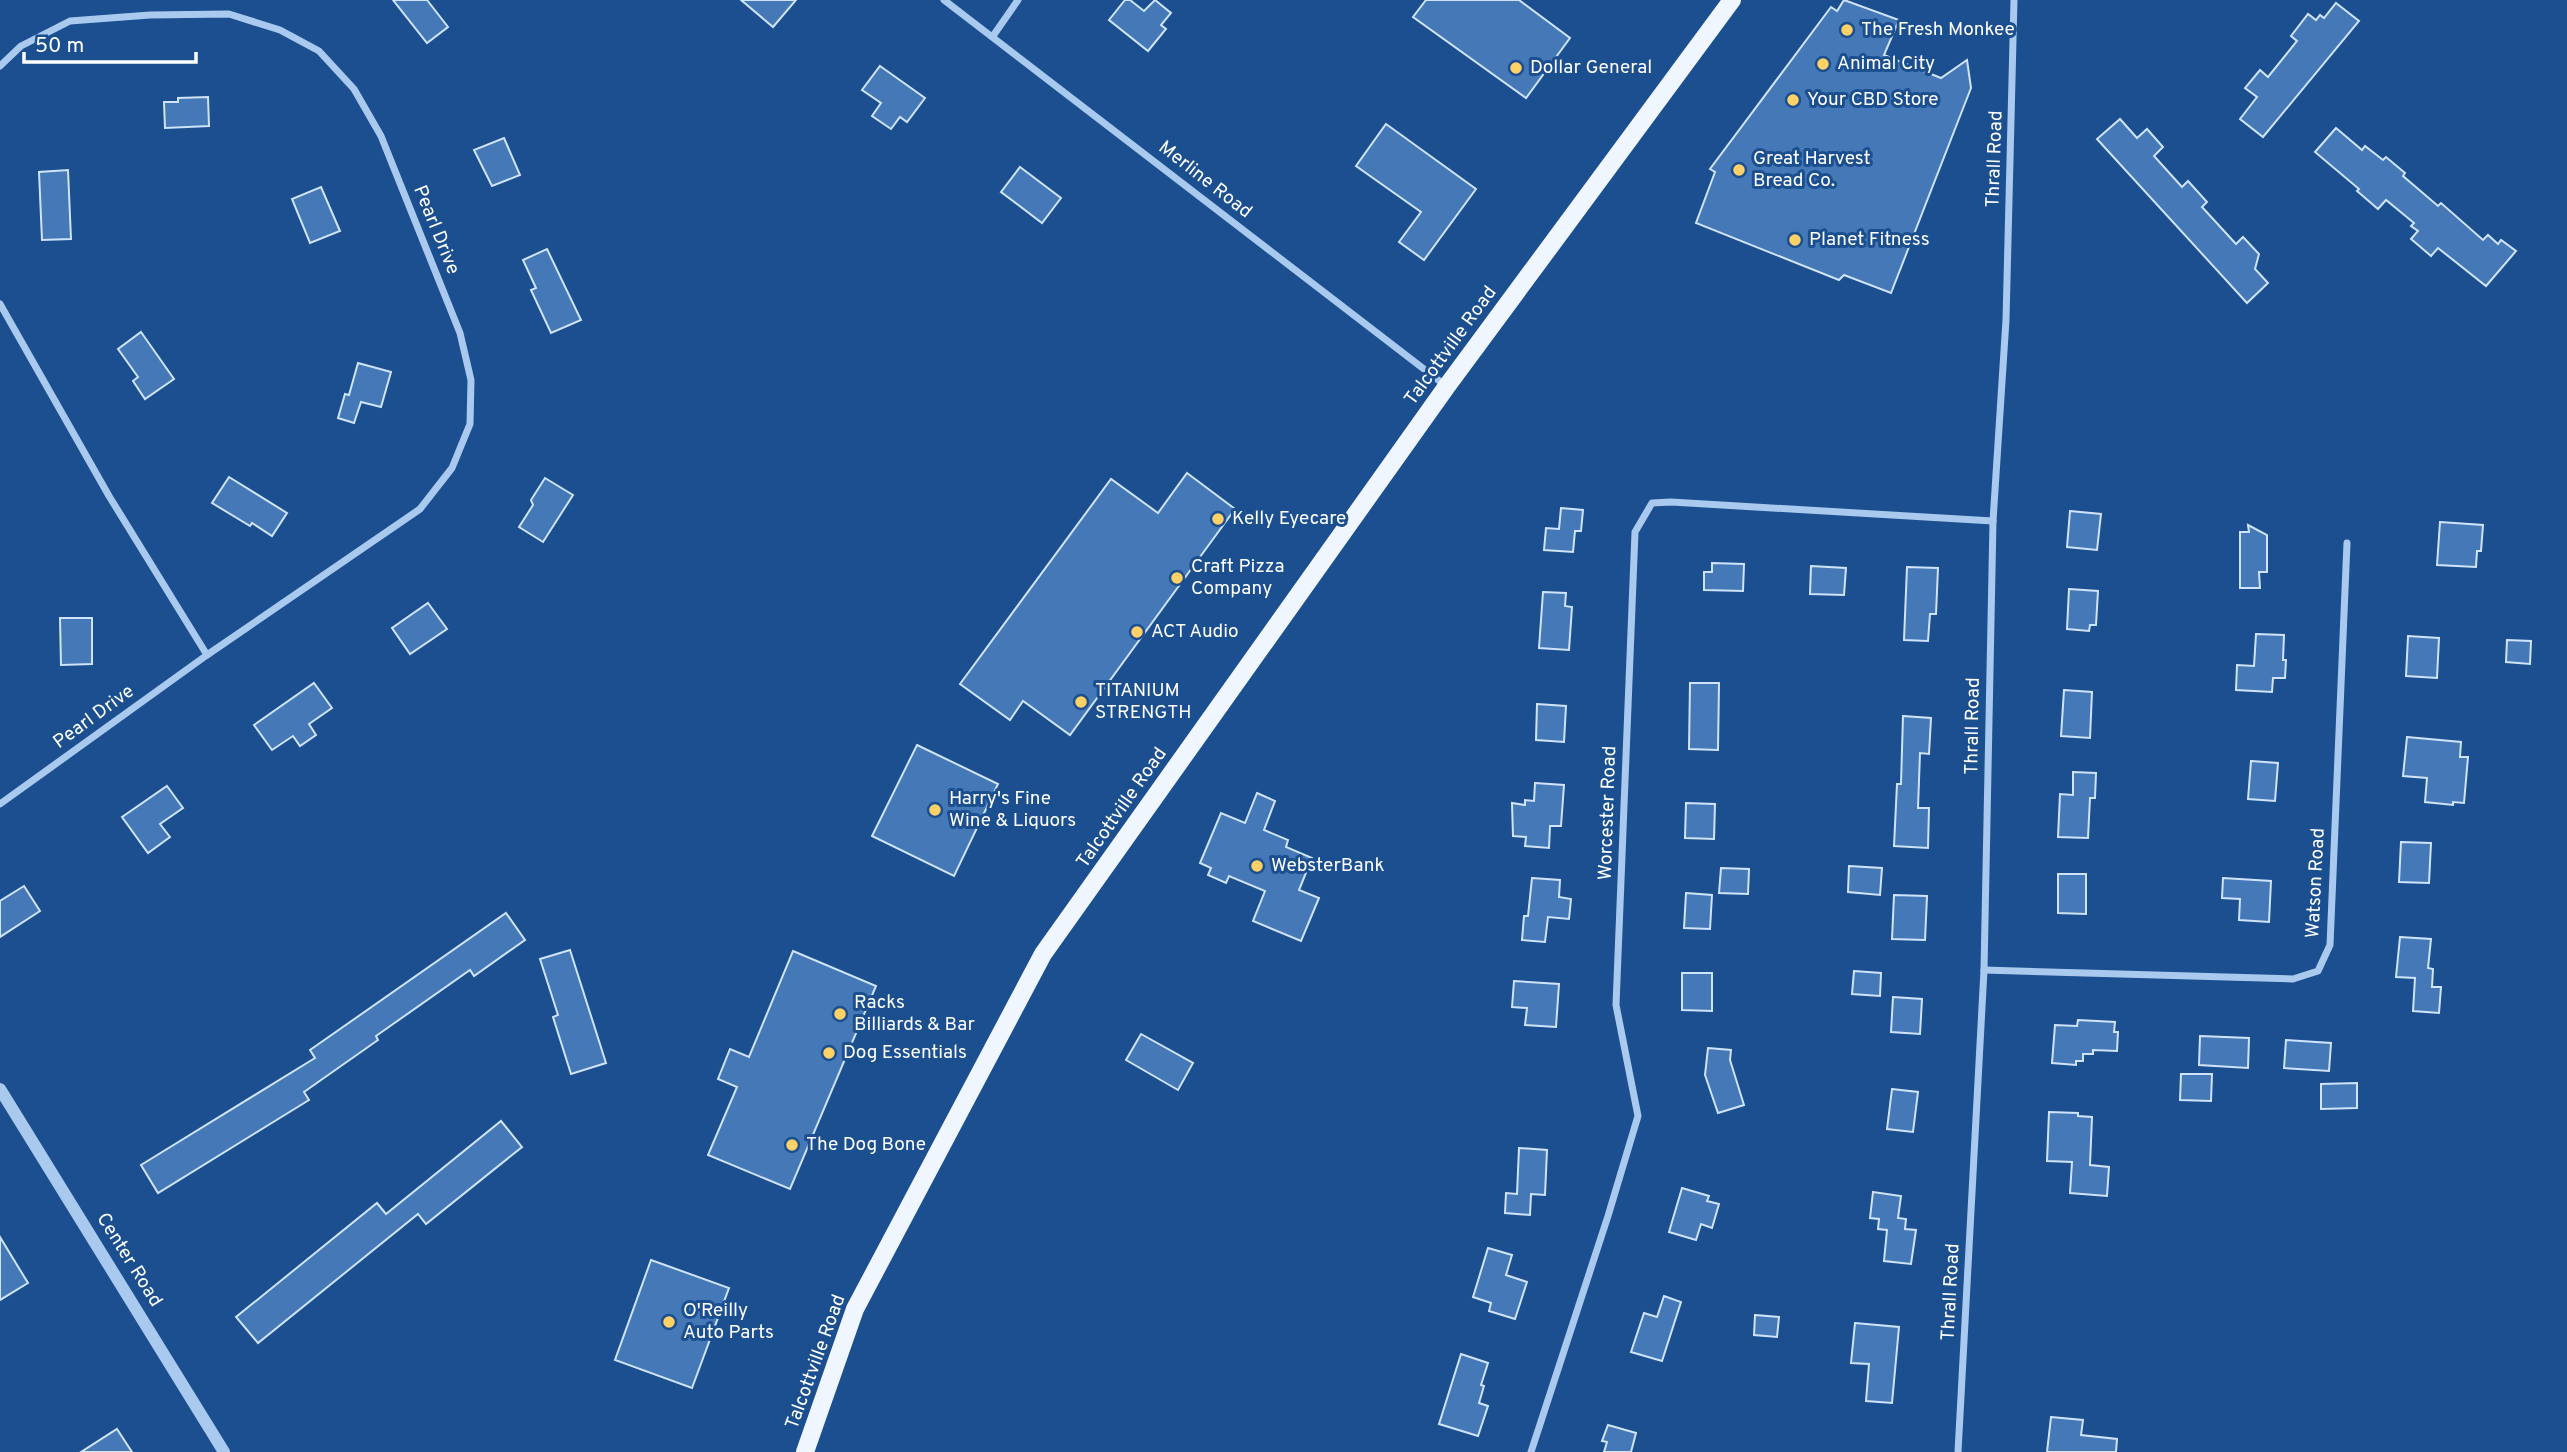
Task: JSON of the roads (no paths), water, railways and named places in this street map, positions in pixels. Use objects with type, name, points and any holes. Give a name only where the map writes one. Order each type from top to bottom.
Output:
[{"type":"main road","name":"Talcottville Road","points":[[805,1452],[855,1309],[1043,954],[1447,386],[1732,0]]},
{"type":"street","name":"Merline Road","points":[[944,0],[1447,386]]},
{"type":"street","points":[[993,36],[1018,0]]},
{"type":"street","name":"Thrall Road","points":[[1958,1452],[1984,970],[1993,521],[2006,320],[2014,0]]},
{"type":"street","name":"Pearl Drive","points":[[0,66],[21,46],[70,21],[150,15],[229,14],[280,30],[319,51],[354,89],[381,136],[460,333],[471,380],[470,424],[452,468],[420,509],[207,655],[0,804]]},
{"type":"street","points":[[0,304],[109,496],[207,655]]},
{"type":"street","name":"Worcester Road","points":[[1531,1452],[1638,1116],[1616,1005],[1635,532],[1652,503],[1671,502],[1993,521]]},
{"type":"street","name":"Watson Road","points":[[1984,970],[2293,979],[2318,971],[2330,945],[2347,543]]},
{"type":"street","name":"Center Road","points":[[0,1089],[224,1452]]},
{"type":"place","name":"The Fresh Monkee","points":[[1847,30]]},
{"type":"place","name":"Animal City","points":[[1823,64]]},
{"type":"place","name":"Dollar General","points":[[1516,68]]},
{"type":"place","name":"Your CBD Store","points":[[1793,100]]},
{"type":"place","name":"Great Harvest Bread Co.","points":[[1739,170]]},
{"type":"place","name":"Planet Fitness","points":[[1795,240]]},
{"type":"place","name":"Kelly Eyecare","points":[[1218,519]]},
{"type":"place","name":"Craft Pizza Company","points":[[1177,578]]},
{"type":"place","name":"ACT Audio","points":[[1137,632]]},
{"type":"place","name":"TITANIUM STRENGTH","points":[[1081,702]]},
{"type":"place","name":"Harry's Fine Wine & Liquors","points":[[935,810]]},
{"type":"place","name":"WebsterBank","points":[[1257,866]]},
{"type":"place","name":"Racks Billiards & Bar","points":[[840,1014]]},
{"type":"place","name":"Dog Essentials","points":[[829,1053]]},
{"type":"place","name":"The Dog Bone","points":[[792,1145]]},
{"type":"place","name":"O'Reilly Auto Parts","points":[[669,1322]]}]
